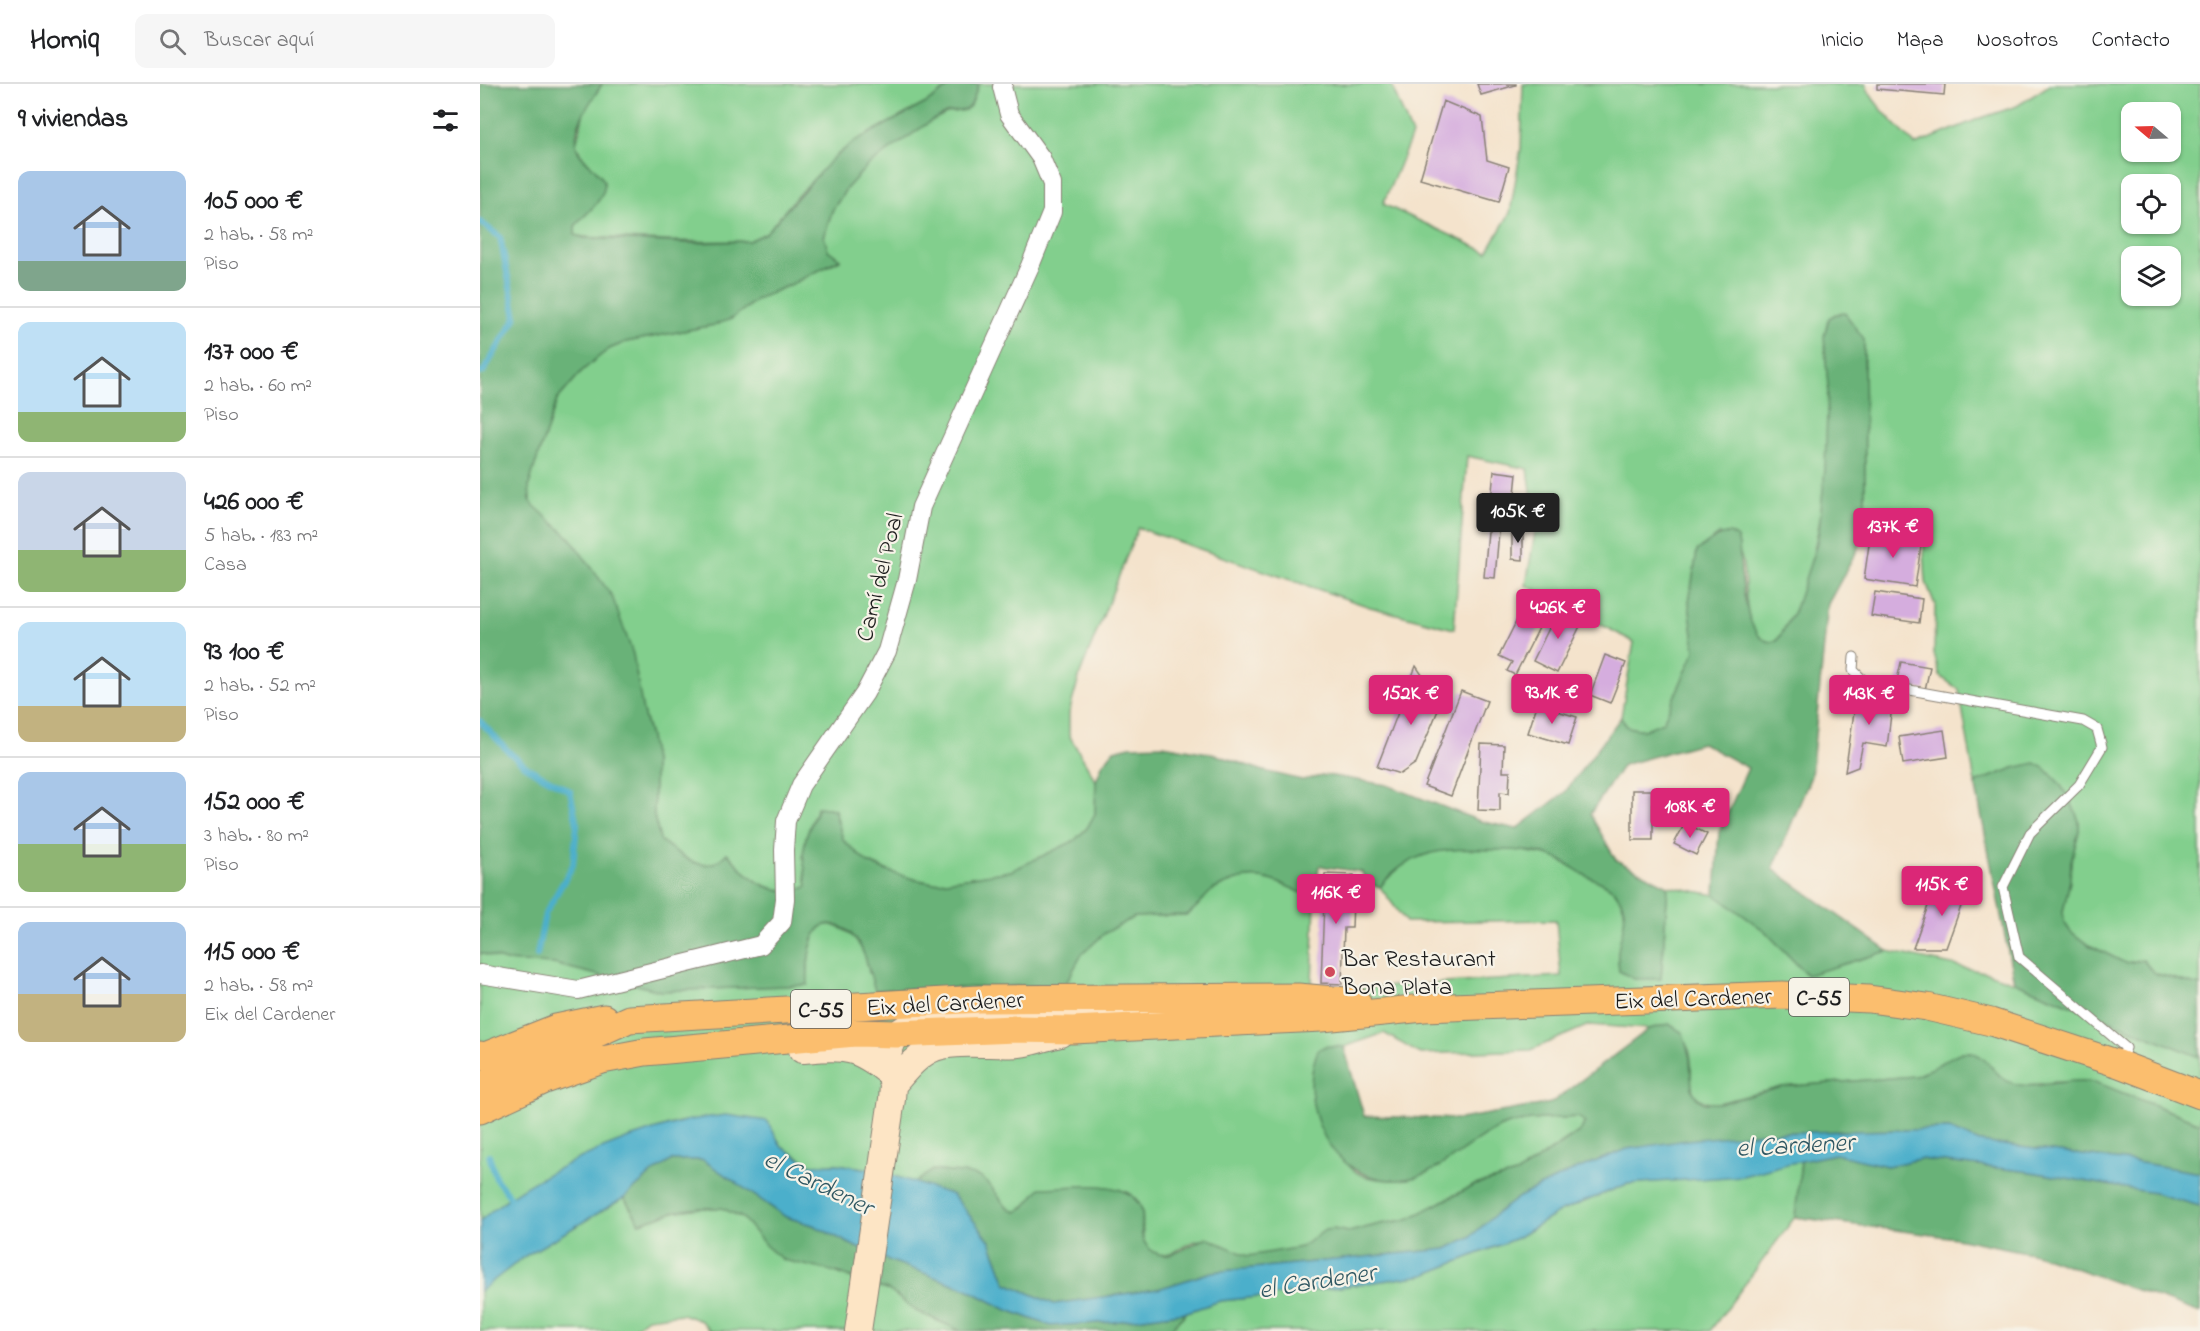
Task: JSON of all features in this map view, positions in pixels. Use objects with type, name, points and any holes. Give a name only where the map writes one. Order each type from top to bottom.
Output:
[{"type":"main road","name":"Eix del Cardener","points":[[1073,1030],[1322,1018],[1424,1008],[1782,995],[1869,999],[1927,1007],[1991,1022],[2119,1064],[2200,1095]]},
{"type":"main road","name":"Eix del Cardener","points":[[480,1086],[629,1019],[980,999],[1298,997],[1424,1008]]},
{"type":"main road","points":[[480,1056],[556,1028],[602,1018],[629,1019]]},
{"type":"main road","name":"C-55","points":[[480,1110],[545,1080],[602,1060],[645,1052],[855,1033],[1073,1030]]},
{"type":"street","name":"Camí del Poal","points":[[480,975],[578,990],[762,945],[782,922],[785,899],[786,821],[801,785],[865,693],[887,651],[907,580],[921,507],[1030,266],[1052,212],[1052,184],[1041,158],[1009,114],[1003,84]]},
{"type":"street","points":[[896,1034],[918,1020],[973,1015],[1110,1015],[1143,1011],[1175,998]]},
{"type":"street","points":[[706,1016],[759,1024],[853,1019],[888,1025],[896,1034],[904,1050],[895,1083],[859,1327]]},
{"type":"street","points":[[895,1083],[922,1056],[946,1044],[1022,1044],[1073,1030]]},
{"type":"street","points":[[748,1043],[801,1050],[831,1048],[858,1051],[871,1058],[895,1083]]},
{"type":"lane","points":[[1854,657],[1853,670],[1865,682],[2083,721],[2097,729],[2102,747],[2085,776],[2079,785],[2030,833],[2003,887],[2019,957],[2126,1048],[2119,1064]]},
{"type":"green space","points":[[480,84],[602,84],[581,118],[576,143],[581,156],[601,176],[604,189],[596,204],[575,226],[575,235],[584,238],[691,243],[749,241],[766,233],[829,162],[855,141],[926,103],[953,84],[979,84],[971,105],[965,110],[946,113],[931,121],[867,166],[846,189],[832,211],[824,237],[828,250],[840,259],[759,298],[731,319],[714,325],[626,342],[609,349],[582,371],[557,400],[529,485],[530,502],[570,538],[612,596],[633,654],[643,712],[650,737],[654,761],[654,816],[660,840],[679,854],[694,862],[709,864],[727,853],[753,879],[771,888],[794,890],[807,887],[803,854],[806,837],[818,807],[834,809],[843,840],[867,862],[884,870],[933,883],[1011,871],[1074,841],[1087,828],[1095,814],[1096,781],[1102,765],[1114,750],[1130,746],[1163,745],[1214,754],[1264,771],[1302,780],[1327,775],[1387,785],[1480,821],[1517,829],[1565,792],[1621,717],[1627,727],[1644,730],[1663,722],[1695,651],[1689,602],[1697,551],[1712,540],[1730,533],[1737,538],[1743,588],[1751,621],[1757,633],[1766,640],[1777,641],[1794,612],[1816,546],[1825,469],[1828,386],[1824,336],[1829,318],[1845,313],[1864,339],[1865,503],[1870,527],[1828,604],[1811,776],[1773,869],[1888,951],[1807,975],[1765,931],[1715,895],[1719,832],[1748,768],[1702,743],[1623,765],[1590,814],[1616,860],[1668,886],[1661,979],[1634,979],[1619,971],[1619,946],[1624,926],[1623,906],[1617,894],[1604,884],[1551,856],[1533,852],[1466,849],[1435,852],[1406,863],[1380,887],[1366,884],[1362,872],[1319,866],[1315,899],[1265,879],[1241,879],[1228,883],[1213,890],[1186,915],[1134,917],[1105,933],[1082,954],[1065,985],[875,990],[866,958],[860,946],[850,933],[835,925],[826,925],[814,936],[809,957],[808,985],[661,991],[554,964],[506,961],[480,953]]},
{"type":"green space","points":[[602,84],[953,84],[926,103],[855,141],[838,154],[797,196],[766,233],[749,241],[698,242],[575,235],[575,226],[595,205],[604,189],[603,180],[580,153],[576,144],[585,108]]},
{"type":"green space","points":[[979,84],[1391,84],[1412,135],[1383,204],[1487,252],[1510,213],[1521,148],[1523,84],[1866,84],[1879,107],[1915,145],[2017,106],[2051,84],[2200,84],[2200,986],[2154,973],[2143,960],[2125,963],[2087,944],[2070,931],[2064,922],[2063,911],[2079,821],[2071,802],[2053,777],[2014,768],[1975,783],[1959,690],[1940,676],[1934,654],[1935,605],[1926,582],[1923,537],[1870,527],[1865,503],[1864,339],[1836,314],[1829,318],[1825,334],[1828,416],[1825,484],[1813,552],[1804,585],[1792,615],[1777,641],[1764,641],[1756,634],[1750,623],[1743,564],[1739,551],[1720,534],[1697,551],[1689,602],[1695,651],[1663,722],[1644,730],[1627,727],[1621,717],[1634,642],[1526,585],[1536,526],[1528,469],[1467,456],[1454,629],[1370,607],[1138,528],[1080,674],[1069,713],[1069,735],[1096,781],[1095,814],[1087,828],[1074,841],[1011,871],[933,883],[901,876],[867,862],[843,840],[835,809],[817,807],[806,837],[803,854],[807,888],[782,890],[771,888],[744,871],[727,853],[716,863],[709,865],[701,865],[679,854],[660,840],[654,816],[654,761],[643,712],[542,515],[530,502],[529,485],[557,400],[582,371],[609,349],[626,342],[714,325],[731,319],[759,298],[840,260],[828,250],[824,237],[832,211],[846,189],[867,166],[931,121],[946,113],[965,110],[971,105]]},
{"type":"green space","points":[[2035,763],[2045,768],[2060,784],[2079,821],[2063,911],[2064,922],[2070,931],[2087,944],[2125,963],[2143,960],[2154,973],[2200,986],[2200,1057],[2014,982],[1975,783],[2014,768]]},
{"type":"green space","points":[[1510,849],[1552,856],[1613,889],[1625,910],[1618,953],[1619,971],[1661,978],[1668,886],[1715,895],[1765,931],[1807,975],[1888,951],[1988,973],[2014,982],[2200,1057],[2200,1123],[2095,1082],[2055,1082],[2021,1086],[2011,1083],[2003,1080],[1980,1056],[1972,1052],[1962,1052],[1915,1076],[1782,1087],[1714,1104],[1703,1101],[1693,1091],[1688,1047],[1669,1024],[1649,1029],[1589,1025],[1531,1050],[1420,1054],[1384,1033],[1344,1047],[1335,1046],[1313,1067],[1313,1101],[1319,1123],[1330,1143],[1348,1165],[1360,1174],[1386,1180],[1412,1178],[1439,1166],[1487,1134],[1519,1122],[1578,1117],[1585,1121],[1581,1130],[1516,1174],[1475,1185],[1414,1218],[1349,1232],[1333,1229],[1297,1248],[1251,1256],[1241,1255],[1207,1240],[1194,1241],[1172,1253],[1154,1252],[1145,1244],[1142,1211],[1136,1199],[1126,1192],[1112,1188],[1078,1188],[1035,1194],[1024,1208],[1016,1212],[1008,1209],[958,1173],[933,1170],[915,1183],[876,1170],[837,1164],[811,1165],[782,1147],[767,1121],[685,1121],[632,1137],[585,1156],[539,1179],[480,1221],[480,953],[506,961],[554,964],[661,991],[807,985],[808,960],[813,940],[820,929],[829,925],[849,933],[859,944],[869,973],[1065,985],[1082,954],[1105,933],[1134,917],[1186,915],[1213,890],[1228,883],[1254,878],[1276,882],[1315,899],[1312,984],[1364,988],[1561,976],[1556,920],[1406,922],[1380,887],[1399,868],[1420,857],[1443,850]]},
{"type":"green space","points":[[1669,1024],[1683,1033],[1690,1058],[1692,1090],[1704,1103],[1722,1103],[1782,1087],[1915,1076],[1960,1053],[1972,1053],[1984,1059],[2005,1080],[2012,1083],[2030,1086],[2089,1081],[2200,1123],[2200,1173],[2130,1161],[1980,1142],[1949,1129],[1764,1133],[1627,1149],[1572,1171],[1519,1197],[1470,1237],[1446,1249],[1212,1272],[1158,1289],[1054,1304],[1006,1283],[990,1241],[915,1183],[933,1170],[972,1174],[988,1183],[1006,1206],[1016,1212],[1024,1208],[1040,1188],[1100,1186],[1123,1191],[1132,1196],[1141,1207],[1145,1243],[1151,1250],[1164,1255],[1174,1254],[1207,1238],[1248,1256],[1301,1247],[1325,1230],[1349,1232],[1406,1220],[1475,1185],[1516,1174],[1575,1135],[1585,1122],[1578,1117],[1529,1120],[1510,1124],[1492,1132],[1440,1166],[1416,1177],[1400,1180],[1369,1176],[1342,1160],[1331,1148],[1323,1134],[1315,1114],[1311,1082],[1318,1050],[1325,1046],[1344,1047],[1364,1116],[1460,1119],[1551,1103],[1649,1029]]},
{"type":"green space","points":[[1836,1154],[1887,1166],[1920,1159],[2031,1172],[2154,1193],[2200,1206],[2200,1313],[2036,1254],[1956,1238],[1795,1217],[1801,1161]]},
{"type":"green space","points":[[672,1160],[703,1160],[786,1217],[813,1225],[864,1251],[967,1289],[1005,1309],[1051,1326],[1113,1322],[1187,1312],[1169,1331],[961,1331],[916,1311],[890,1291],[840,1273],[783,1260],[766,1246],[743,1218],[722,1208],[677,1211],[640,1223],[624,1198],[651,1174]]},
{"type":"green space","points":[[1801,1161],[1795,1217],[1710,1331],[1169,1331],[1187,1312],[1220,1301],[1424,1275],[1517,1238],[1559,1212],[1627,1184],[1683,1179]]},
{"type":"green space","points":[[624,1198],[640,1223],[677,1211],[722,1208],[743,1218],[772,1251],[890,1291],[916,1311],[961,1331],[710,1331],[701,1321],[682,1314],[647,1318],[630,1331],[480,1331],[480,1291],[482,1289],[525,1256]]},
{"type":"water","name":"el Cardener","points":[[726,1115],[767,1121],[782,1147],[810,1165],[837,1164],[876,1170],[953,1195],[990,1241],[1006,1283],[1054,1304],[1158,1289],[1212,1272],[1446,1249],[1470,1237],[1519,1197],[1572,1171],[1627,1149],[1687,1140],[1764,1133],[1949,1129],[1980,1142],[2130,1161],[2200,1173],[2200,1206],[2154,1193],[2031,1172],[1920,1159],[1887,1166],[1835,1154],[1743,1176],[1627,1184],[1559,1212],[1517,1238],[1424,1275],[1220,1301],[1187,1312],[1113,1322],[1051,1326],[1005,1309],[967,1289],[864,1251],[813,1225],[786,1217],[703,1160],[672,1160],[651,1174],[624,1198],[525,1256],[480,1291],[480,1221],[500,1204],[548,1174],[629,1138],[681,1122]]},
{"type":"building","points":[[1477,84],[1516,84],[1516,85],[1481,95]]},
{"type":"building","points":[[1877,84],[1945,84],[1944,95],[1877,89]]},
{"type":"building","points":[[1443,101],[1482,117],[1487,160],[1509,167],[1499,202],[1420,179]]},
{"type":"building","points":[[1494,471],[1517,474],[1513,514],[1490,511]]},
{"type":"building","points":[[1512,528],[1523,528],[1523,560],[1512,559]]},
{"type":"building","points":[[1488,531],[1499,531],[1495,578],[1484,577]]},
{"type":"building","points":[[1871,531],[1922,539],[1915,587],[1864,579]]},
{"type":"building","points":[[1875,592],[1922,599],[1919,623],[1871,616]]},
{"type":"building","points":[[1524,606],[1545,616],[1515,675],[1507,671],[1512,662],[1499,656]]},
{"type":"building","points":[[1559,608],[1583,620],[1557,673],[1533,661]]},
{"type":"building","points":[[1605,655],[1626,663],[1610,703],[1590,695]]},
{"type":"building","points":[[1901,662],[1930,667],[1925,690],[1896,685]]},
{"type":"building","points":[[1416,666],[1441,703],[1416,763],[1400,774],[1377,767]]},
{"type":"building","points":[[1461,691],[1487,701],[1451,796],[1424,786]]},
{"type":"building","points":[[1857,693],[1893,698],[1887,747],[1863,743],[1858,767],[1845,772]]},
{"type":"building","points":[[1537,705],[1577,717],[1568,745],[1528,733]]},
{"type":"building","points":[[1944,730],[1948,757],[1903,764],[1899,737]]},
{"type":"building","points":[[1481,744],[1504,745],[1503,772],[1510,772],[1509,793],[1500,792],[1500,811],[1478,810]]},
{"type":"building","points":[[1632,790],[1653,790],[1653,840],[1632,840]]},
{"type":"building","points":[[1685,823],[1707,834],[1696,855],[1674,844]]},
{"type":"building","points":[[1325,874],[1354,875],[1352,928],[1344,928],[1342,984],[1321,983]]},
{"type":"building","points":[[1955,879],[1969,884],[1946,948],[1913,948],[1928,906]]},
{"type":"waterway","points":[[480,222],[500,237],[516,317],[483,372],[480,373]]},
{"type":"waterway","points":[[480,721],[510,753],[528,768],[570,791],[577,824],[573,865],[545,914],[537,955]]},
{"type":"waterway","points":[[489,1155],[496,1179],[514,1202]]},
{"type":"place","name":"Bar Restaurant Bona Plata","points":[[1330,972]]}]
